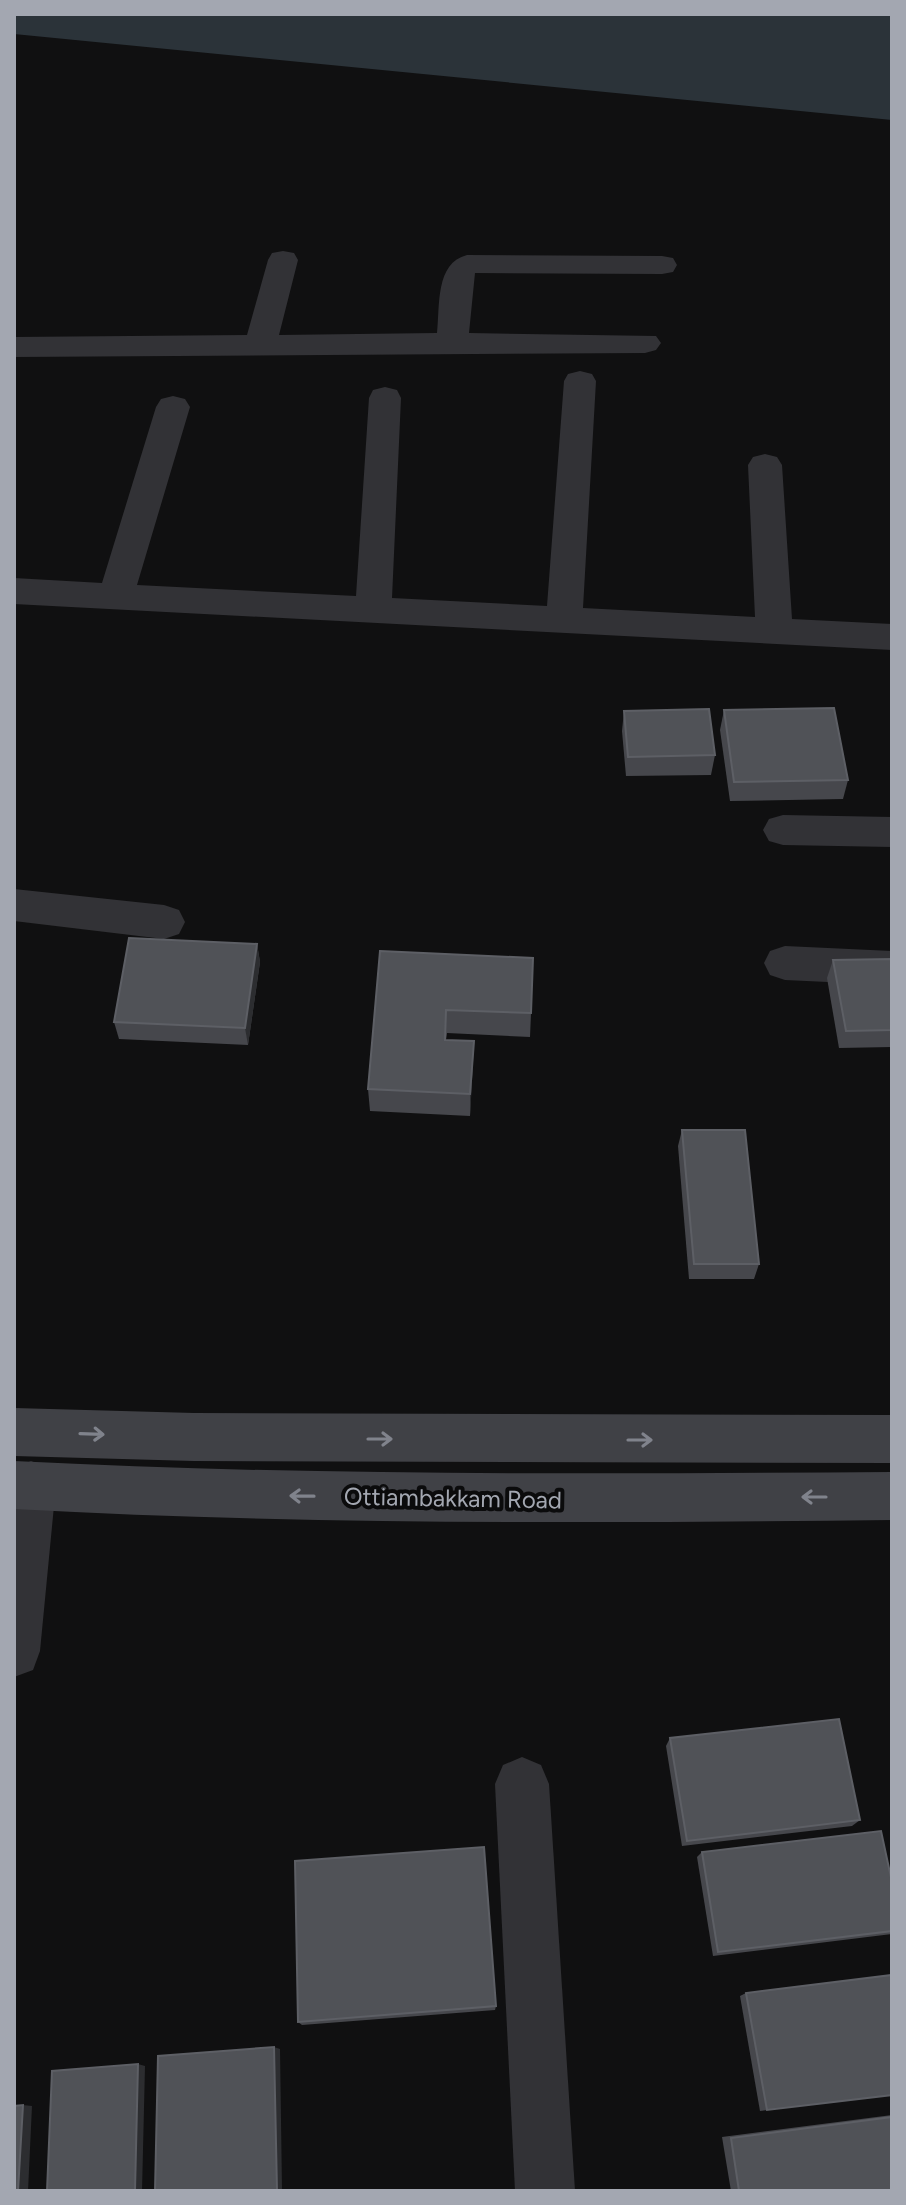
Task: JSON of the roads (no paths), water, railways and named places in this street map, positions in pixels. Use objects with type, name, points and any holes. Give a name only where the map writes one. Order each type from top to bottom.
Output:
[{"type":"street","points":[[260,344],[283,260]]},
{"type":"street","points":[[452,343],[460,271],[467,264],[662,265]]},
{"type":"street","points":[[14,347],[645,343]]},
{"type":"street","points":[[564,620],[580,381]]},
{"type":"street","points":[[373,610],[385,398]]},
{"type":"street","points":[[116,596],[173,407]]},
{"type":"street","points":[[765,465],[774,631]]},
{"type":"street","points":[[14,591],[892,637]]},
{"type":"street","points":[[783,830],[892,832]]},
{"type":"street","points":[[14,905],[164,922]]},
{"type":"street","points":[[785,963],[892,968]]},
{"type":"street","points":[[14,1432],[255,1438],[892,1439]]},
{"type":"street","points":[[14,1651],[23,1485]]},
{"type":"street","name":"Ottiambakkam Road","points":[[23,1485],[188,1494],[539,1499],[892,1496]]},
{"type":"street","points":[[522,1784],[545,2191]]}]
